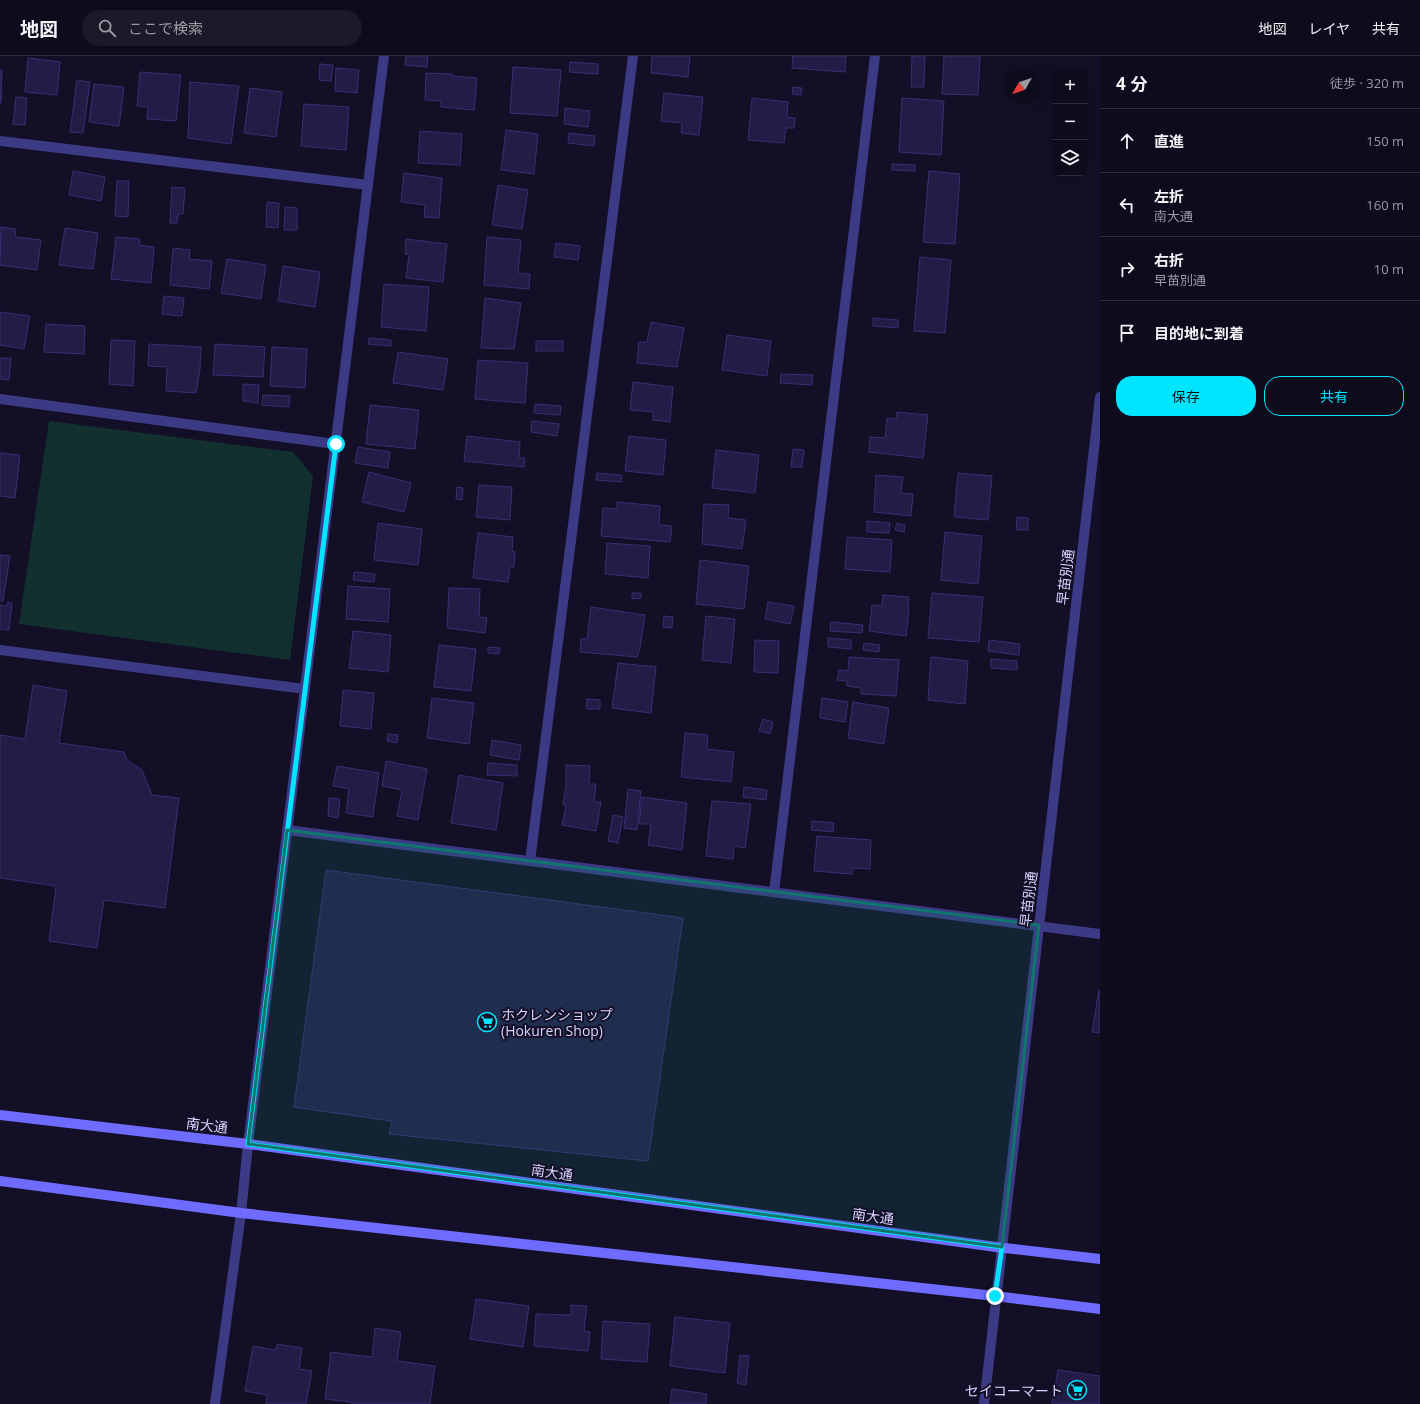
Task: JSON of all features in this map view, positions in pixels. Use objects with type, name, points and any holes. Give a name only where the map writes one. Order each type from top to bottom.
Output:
[{"type":"main road","name":"南大通","points":[[0,1116],[248,1144],[1002,1247],[1100,1259]]},
{"type":"main road","points":[[0,1181],[241,1213],[995,1296],[1100,1309]]},
{"type":"street","points":[[215,1404],[241,1213],[248,1144],[384,56]]},
{"type":"street","points":[[530,861],[633,56]]},
{"type":"street","points":[[774,892],[875,56]]},
{"type":"street","points":[[0,141],[368,185]]},
{"type":"street","name":"早苗別通","points":[[984,1404],[995,1296],[1002,1247],[1100,397]]},
{"type":"street","points":[[0,399],[336,444]]},
{"type":"street","points":[[0,650],[305,689]]},
{"type":"street","points":[[287,830],[1100,934]]},
{"type":"highlighted area","points":[[287,830],[1039,925],[1002,1247],[248,1144]]},
{"type":"green space","points":[[49,421],[293,452],[313,476],[290,660],[19,624]]},
{"type":"building","points":[[406,56],[428,56],[427,67],[405,65]]},
{"type":"building","points":[[652,56],[690,56],[688,77],[651,73]]},
{"type":"building","points":[[793,56],[846,56],[845,72],[792,68]]},
{"type":"building","points":[[912,56],[925,56],[924,87],[911,87]]},
{"type":"building","points":[[944,56],[980,56],[978,95],[942,94]]},
{"type":"building","points":[[28,58],[60,62],[57,95],[25,92]]},
{"type":"building","points":[[570,62],[598,64],[598,74],[569,72]]},
{"type":"building","points":[[320,64],[333,65],[331,81],[319,80]]},
{"type":"building","points":[[513,67],[561,70],[557,116],[510,113]]},
{"type":"building","points":[[336,68],[359,70],[357,93],[335,91]]},
{"type":"building","points":[[0,70],[2,70],[1,103],[0,103]]},
{"type":"building","points":[[140,72],[181,75],[176,121],[147,119],[148,107],[137,106]]},
{"type":"building","points":[[426,73],[452,74],[452,76],[477,78],[474,110],[441,107],[441,101],[425,100]]},
{"type":"building","points":[[77,80],[90,82],[83,133],[70,132]]},
{"type":"building","points":[[190,82],[239,86],[231,144],[188,138]]},
{"type":"building","points":[[94,84],[124,87],[119,126],[89,122]]},
{"type":"building","points":[[793,87],[802,88],[801,95],[792,94]]},
{"type":"building","points":[[250,88],[282,92],[276,137],[244,133]]},
{"type":"building","points":[[664,93],[703,97],[699,135],[681,133],[682,123],[661,121]]},
{"type":"building","points":[[16,97],[27,98],[25,125],[13,124]]},
{"type":"building","points":[[752,98],[788,102],[787,117],[795,118],[794,128],[786,128],[784,143],[748,140]]},
{"type":"building","points":[[902,98],[944,101],[941,155],[899,152]]},
{"type":"building","points":[[304,104],[349,107],[346,150],[301,146]]},
{"type":"building","points":[[565,108],[590,111],[588,127],[564,124]]},
{"type":"building","points":[[506,130],[538,134],[534,174],[501,170]]},
{"type":"building","points":[[420,131],[462,134],[460,165],[418,163]]},
{"type":"building","points":[[569,133],[595,136],[594,146],[568,143]]},
{"type":"building","points":[[892,164],[915,165],[915,171],[892,170]]},
{"type":"building","points":[[73,171],[105,177],[101,201],[69,195]]},
{"type":"building","points":[[929,171],[960,174],[955,244],[923,242]]},
{"type":"building","points":[[404,173],[442,178],[439,218],[424,217],[425,205],[401,202]]},
{"type":"building","points":[[117,181],[129,181],[128,217],[115,216]]},
{"type":"building","points":[[498,185],[528,190],[522,229],[492,225]]},
{"type":"building","points":[[172,187],[185,188],[183,214],[178,214],[177,223],[170,223]]},
{"type":"building","points":[[267,202],[279,203],[278,228],[266,227]]},
{"type":"building","points":[[285,207],[297,208],[297,230],[284,230]]},
{"type":"building","points":[[1,227],[16,229],[15,237],[41,240],[37,270],[0,265]]},
{"type":"building","points":[[65,228],[98,233],[93,269],[59,265]]},
{"type":"building","points":[[116,237],[140,239],[139,245],[154,247],[151,283],[111,279]]},
{"type":"building","points":[[487,237],[521,240],[518,273],[530,274],[529,289],[484,285]]},
{"type":"building","points":[[406,239],[447,244],[443,282],[406,278],[409,255],[405,254]]},
{"type":"building","points":[[556,243],[580,246],[578,260],[554,257]]},
{"type":"building","points":[[173,248],[190,250],[189,259],[212,261],[209,289],[170,285]]},
{"type":"building","points":[[920,257],[951,260],[945,333],[914,331]]},
{"type":"building","points":[[227,259],[266,265],[261,299],[221,293]]},
{"type":"building","points":[[283,266],[320,272],[315,307],[278,301]]},
{"type":"building","points":[[384,284],[429,287],[426,331],[381,327]]},
{"type":"building","points":[[164,296],[184,298],[182,316],[162,314]]},
{"type":"building","points":[[485,298],[521,303],[514,349],[481,348]]},
{"type":"building","points":[[0,312],[30,316],[24,349],[0,345]]},
{"type":"building","points":[[873,318],[898,320],[898,328],[873,326]]},
{"type":"building","points":[[651,322],[684,328],[677,367],[637,363],[639,342],[647,342]]},
{"type":"building","points":[[46,324],[85,326],[84,354],[44,352]]},
{"type":"building","points":[[727,335],[771,341],[767,376],[722,370]]},
{"type":"building","points":[[369,338],[391,340],[391,346],[368,344]]},
{"type":"building","points":[[111,340],[135,341],[133,386],[109,384]]},
{"type":"building","points":[[536,341],[563,341],[563,351],[536,351]]},
{"type":"building","points":[[149,344],[201,347],[200,369],[196,393],[166,391],[167,367],[148,366]]},
{"type":"building","points":[[215,344],[265,347],[263,377],[213,375]]},
{"type":"building","points":[[272,347],[307,349],[305,388],[270,386]]},
{"type":"building","points":[[398,352],[448,359],[443,390],[393,383]]},
{"type":"building","points":[[0,358],[11,358],[9,380],[0,379]]},
{"type":"building","points":[[478,360],[528,363],[525,403],[475,399]]},
{"type":"building","points":[[781,374],[813,375],[812,385],[780,383]]},
{"type":"building","points":[[633,382],[673,387],[670,422],[653,420],[653,412],[630,410]]},
{"type":"building","points":[[243,384],[259,385],[258,403],[243,401]]},
{"type":"building","points":[[263,395],[290,396],[289,407],[262,405]]},
{"type":"building","points":[[535,404],[561,406],[560,415],[534,413]]},
{"type":"building","points":[[370,405],[419,410],[415,449],[366,444]]},
{"type":"building","points":[[897,412],[928,415],[923,458],[869,452],[870,437],[885,438],[887,418],[896,419]]},
{"type":"building","points":[[532,421],[559,424],[557,436],[531,432]]},
{"type":"building","points":[[467,436],[520,442],[519,458],[525,458],[524,467],[464,461]]},
{"type":"building","points":[[629,436],[666,440],[663,475],[625,471]]},
{"type":"building","points":[[358,447],[390,452],[388,468],[355,463]]},
{"type":"building","points":[[793,449],[804,450],[802,467],[791,467]]},
{"type":"building","points":[[716,450],[759,455],[755,493],[712,488]]},
{"type":"building","points":[[0,453],[20,455],[15,498],[0,496]]},
{"type":"building","points":[[369,472],[411,483],[404,512],[362,502]]},
{"type":"building","points":[[597,473],[622,475],[621,482],[596,480]]},
{"type":"building","points":[[958,473],[992,476],[988,520],[954,517]]},
{"type":"building","points":[[876,475],[903,477],[901,493],[913,494],[911,516],[874,512]]},
{"type":"building","points":[[479,485],[512,487],[510,520],[476,517]]},
{"type":"building","points":[[457,487],[463,488],[462,500],[456,499]]},
{"type":"building","points":[[617,502],[660,506],[659,525],[672,526],[670,542],[601,536],[603,508],[617,509]]},
{"type":"building","points":[[704,504],[729,505],[728,518],[746,520],[742,549],[702,544]]},
{"type":"building","points":[[1017,517],[1028,518],[1028,530],[1016,530]]},
{"type":"building","points":[[867,521],[890,523],[889,533],[867,532]]},
{"type":"building","points":[[378,523],[422,529],[418,565],[374,560]]},
{"type":"building","points":[[897,523],[905,525],[904,532],[895,530]]},
{"type":"building","points":[[945,532],[982,536],[978,584],[941,580]]},
{"type":"building","points":[[478,533],[513,537],[512,551],[515,552],[514,567],[510,567],[508,582],[473,578]]},
{"type":"building","points":[[847,537],[892,540],[890,572],[845,569]]},
{"type":"building","points":[[607,543],[650,546],[648,578],[605,574]]},
{"type":"building","points":[[0,555],[10,556],[3,601],[0,601]]},
{"type":"building","points":[[700,560],[749,566],[744,609],[696,604]]},
{"type":"building","points":[[354,572],[375,574],[374,582],[353,580]]},
{"type":"building","points":[[348,586],[390,589],[388,622],[346,619]]},
{"type":"building","points":[[449,588],[480,589],[479,617],[487,618],[485,633],[447,628]]},
{"type":"building","points":[[632,593],[641,593],[641,598],[632,599]]},
{"type":"building","points":[[932,593],[983,597],[979,642],[928,638]]},
{"type":"building","points":[[883,595],[909,597],[906,636],[869,631],[872,605],[882,606]]},
{"type":"building","points":[[8,602],[12,603],[9,630],[0,629],[0,605],[7,606]]},
{"type":"building","points":[[768,602],[794,606],[790,624],[765,619]]},
{"type":"building","points":[[591,607],[645,615],[640,648],[637,657],[580,652],[581,639],[587,639]]},
{"type":"building","points":[[664,616],[673,617],[672,628],[663,627]]},
{"type":"building","points":[[706,616],[735,619],[731,663],[702,660]]},
{"type":"building","points":[[831,622],[863,625],[862,633],[830,631]]},
{"type":"building","points":[[353,631],[391,635],[388,672],[349,668]]},
{"type":"building","points":[[828,638],[851,640],[851,649],[828,647]]},
{"type":"building","points":[[755,640],[779,641],[778,673],[754,672]]},
{"type":"building","points":[[989,640],[1020,644],[1019,655],[988,651]]},
{"type":"building","points":[[864,643],[880,645],[879,652],[863,650]]},
{"type":"building","points":[[439,645],[476,649],[471,691],[434,687]]},
{"type":"building","points":[[488,647],[500,648],[499,654],[488,653]]},
{"type":"building","points":[[849,657],[899,660],[896,696],[861,694],[861,688],[847,686],[847,681],[837,680],[839,670],[848,671]]},
{"type":"building","points":[[931,657],[968,661],[965,704],[928,700]]},
{"type":"building","points":[[991,659],[1017,661],[1017,670],[991,668]]},
{"type":"building","points":[[618,663],[656,667],[651,713],[612,708]]},
{"type":"building","points":[[33,685],[67,691],[59,743],[124,752],[127,760],[142,770],[152,795],[179,798],[165,908],[104,900],[97,948],[49,941],[56,886],[0,878],[0,735],[25,739]]},
{"type":"building","points":[[343,690],[374,693],[371,729],[340,726]]},
{"type":"building","points":[[432,698],[474,703],[469,744],[427,738]]},
{"type":"building","points":[[822,698],[848,702],[845,722],[820,718]]},
{"type":"building","points":[[587,699],[600,700],[600,709],[586,709]]},
{"type":"building","points":[[853,702],[889,708],[884,744],[848,738]]},
{"type":"building","points":[[763,719],[773,722],[770,734],[759,731]]},
{"type":"building","points":[[685,733],[708,735],[707,749],[734,752],[731,782],[681,777]]},
{"type":"building","points":[[388,734],[398,735],[397,743],[387,741]]},
{"type":"building","points":[[492,740],[521,745],[519,760],[490,755]]},
{"type":"building","points":[[386,761],[427,769],[418,820],[397,816],[402,790],[382,786]]},
{"type":"building","points":[[488,763],[517,765],[517,776],[487,775]]},
{"type":"building","points":[[566,765],[590,766],[589,784],[596,784],[594,802],[601,802],[596,831],[562,825],[566,805],[563,805],[566,786]]},
{"type":"building","points":[[337,766],[379,773],[373,817],[346,813],[349,789],[333,786]]},
{"type":"building","points":[[459,775],[503,783],[496,830],[451,823]]},
{"type":"building","points":[[744,787],[767,790],[766,800],[743,797]]},
{"type":"building","points":[[628,789],[641,791],[637,830],[624,828]]},
{"type":"building","points":[[642,797],[687,803],[682,850],[648,845],[651,824],[639,824]]},
{"type":"building","points":[[329,798],[340,799],[338,818],[328,816]]},
{"type":"building","points":[[712,801],[751,804],[745,848],[734,846],[733,859],[706,856]]},
{"type":"building","points":[[613,815],[623,817],[618,843],[608,841]]},
{"type":"building","points":[[812,821],[834,823],[833,832],[811,830]]},
{"type":"building","points":[[817,836],[871,840],[870,869],[853,868],[852,874],[814,871]]},
{"type":"building","points":[[326,870],[683,918],[648,1161],[389,1134],[392,1121],[294,1107]]},
{"type":"building","points":[[1100,990],[1100,1033],[1092,1032]]},
{"type":"building","points":[[476,1299],[529,1306],[523,1347],[470,1339]]},
{"type":"building","points":[[571,1305],[587,1306],[584,1331],[590,1332],[588,1351],[534,1346],[536,1314],[571,1315]]},
{"type":"building","points":[[675,1317],[730,1323],[725,1373],[670,1366]]},
{"type":"building","points":[[603,1321],[650,1324],[647,1362],[601,1359]]},
{"type":"building","points":[[375,1328],[401,1332],[397,1361],[435,1366],[430,1404],[352,1404],[352,1402],[325,1399],[331,1352],[372,1357]]},
{"type":"building","points":[[277,1344],[302,1348],[299,1369],[312,1371],[306,1404],[266,1404],[267,1395],[245,1391],[253,1346],[276,1350]]},
{"type":"building","points":[[740,1355],[749,1356],[746,1385],[737,1383]]},
{"type":"building","name":"セイコーマート","points":[[1058,1370],[1100,1376],[1100,1404],[1052,1404]]},
{"type":"building","points":[[672,1389],[707,1394],[706,1404],[670,1404]]},
{"type":"place","name":"ホクレンショップ (Hokuren Shop)","points":[[487,1022]]},
{"type":"place","name":"セイコーマート","points":[[1077,1390]]},
{"type":"route","points":[[336,444],[248,1144],[1002,1247],[995,1296]]}]
